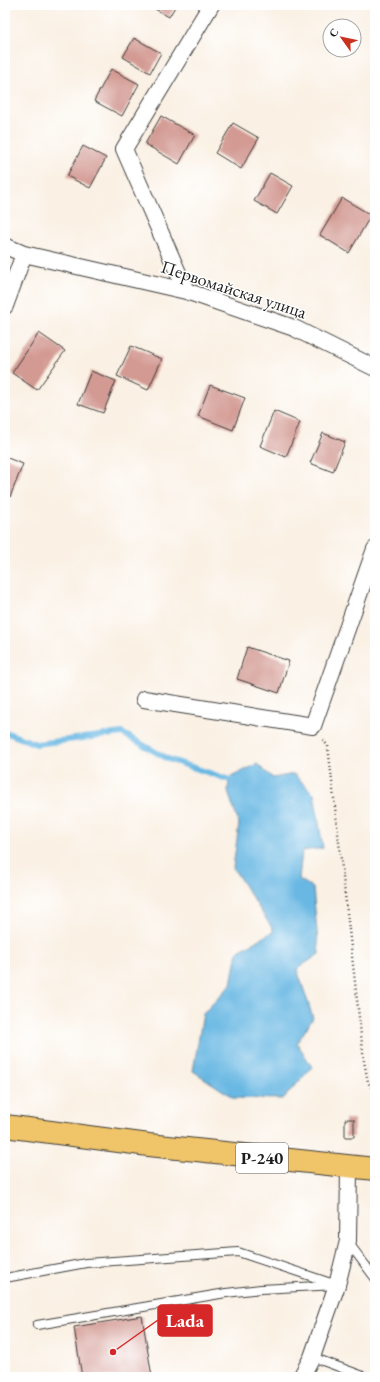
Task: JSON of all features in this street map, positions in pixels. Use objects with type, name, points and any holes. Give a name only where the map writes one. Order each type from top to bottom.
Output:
[{"type":"main road","name":"Р-240","points":[[5,1126],[149,1145],[375,1169]]},
{"type":"street","points":[[186,291],[124,149],[211,5]]},
{"type":"street","name":"Первомайская улица","points":[[5,246],[24,254],[186,291],[294,328],[375,368]]},
{"type":"street","points":[[5,306],[24,254]]},
{"type":"street","points":[[144,698],[313,726],[375,548]]},
{"type":"street","points":[[302,1377],[312,1357],[337,1285],[348,1241],[349,1167]]},
{"type":"lane","points":[[348,1241],[375,1278]]},
{"type":"lane","points":[[5,1278],[86,1263],[238,1252],[337,1285]]},
{"type":"lane","points":[[37,1325],[261,1289],[337,1285]]},
{"type":"lane","points":[[312,1357],[366,1377]]},
{"type":"path","points":[[313,726],[328,746],[364,1062],[368,1082],[375,1095]]},
{"type":"water","points":[[257,764],[273,778],[294,774],[314,794],[323,848],[302,851],[299,879],[313,888],[319,954],[297,969],[313,1018],[297,1043],[312,1067],[283,1099],[234,1098],[193,1071],[203,1014],[231,984],[237,952],[274,931],[233,868],[239,824],[228,792],[229,778]]},
{"type":"building","points":[[148,5],[176,5],[169,17]]},
{"type":"building","points":[[134,38],[161,53],[150,73],[123,57]]},
{"type":"building","points":[[111,69],[139,84],[122,116],[94,101]]},
{"type":"building","points":[[161,116],[195,135],[179,164],[145,144]]},
{"type":"building","points":[[233,123],[259,138],[241,169],[215,153]]},
{"type":"building","points":[[83,146],[106,158],[90,188],[67,176]]},
{"type":"building","points":[[270,173],[293,186],[277,214],[254,201]]},
{"type":"building","points":[[342,198],[371,215],[349,253],[320,235]]},
{"type":"building","points":[[39,333],[65,351],[37,390],[12,373]]},
{"type":"building","points":[[131,346],[162,359],[148,390],[117,376]]},
{"type":"building","points":[[91,371],[116,381],[103,413],[78,404]]},
{"type":"building","points":[[210,385],[245,398],[233,430],[198,416]]},
{"type":"building","points":[[274,411],[300,422],[286,457],[260,446]]},
{"type":"building","points":[[323,433],[345,442],[333,472],[310,463]]},
{"type":"building","points":[[5,457],[23,464],[10,497],[5,495]]},
{"type":"building","points":[[247,647],[289,661],[279,693],[237,679]]},
{"type":"building","points":[[345,1119],[354,1119],[354,1137],[345,1137]]},
{"type":"building","points":[[142,1316],[152,1377],[82,1377],[74,1327]]},
{"type":"waterway","points":[[5,732],[36,744],[122,733],[168,759],[236,782]]},
{"type":"place","name":"Lada","points":[[113,1352]]}]
